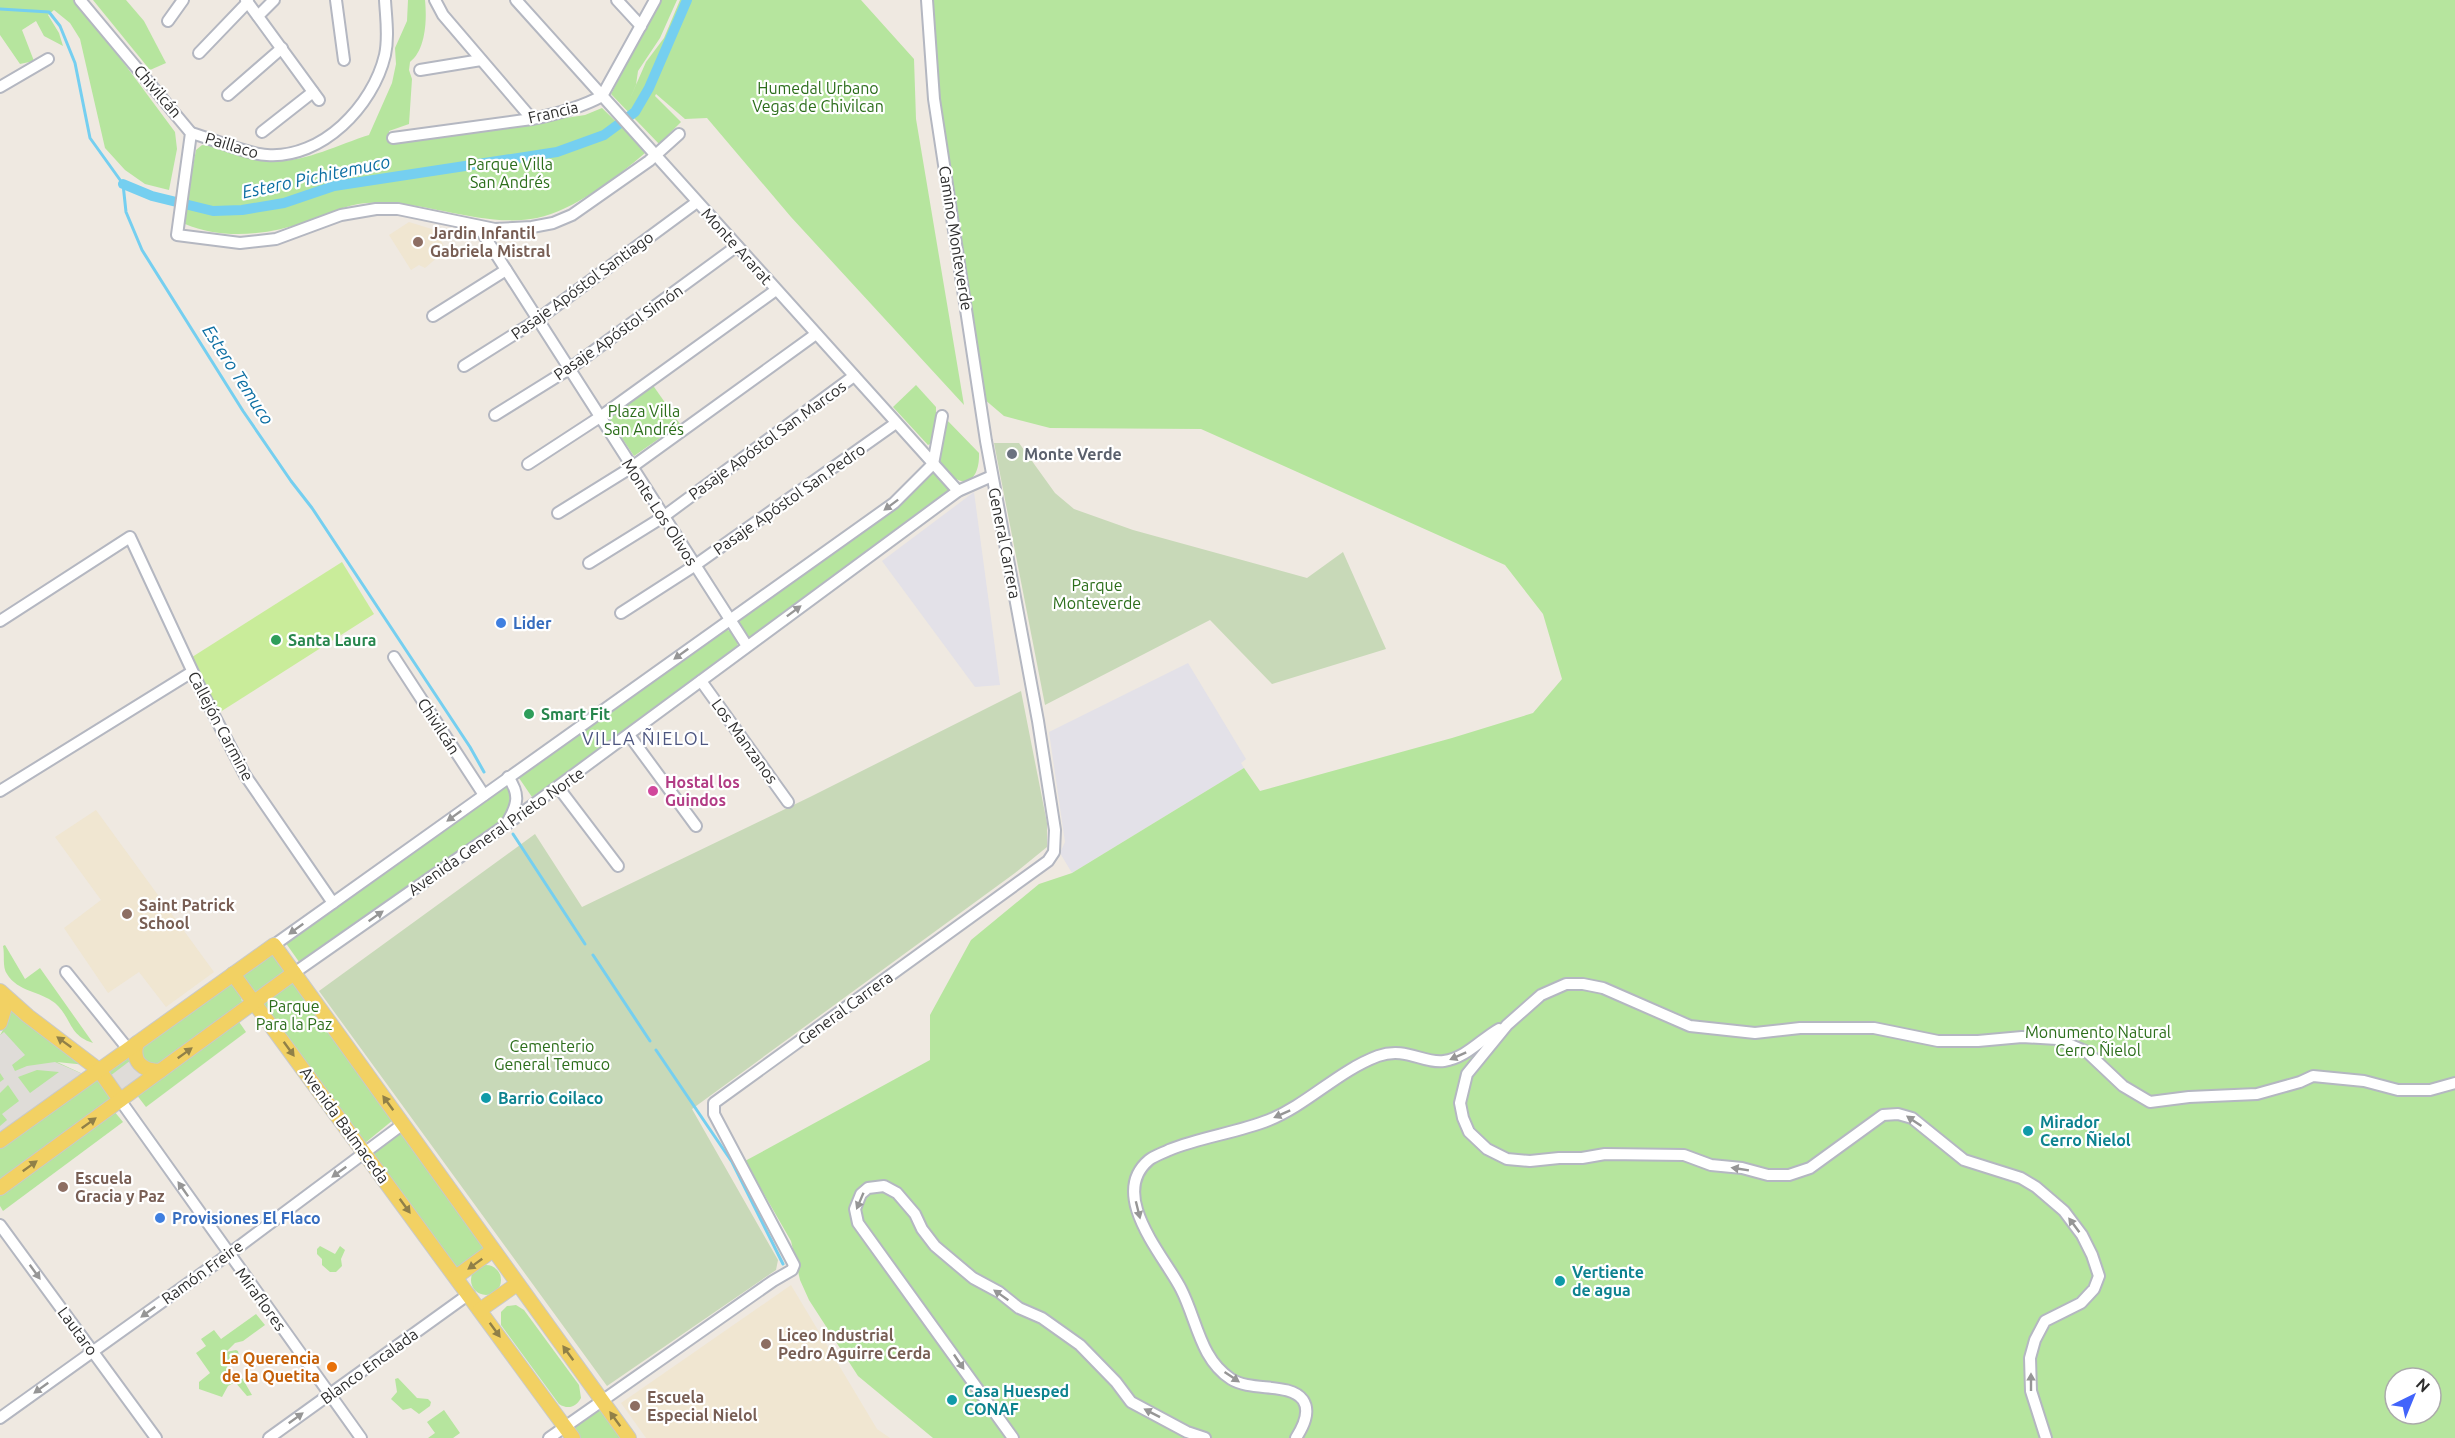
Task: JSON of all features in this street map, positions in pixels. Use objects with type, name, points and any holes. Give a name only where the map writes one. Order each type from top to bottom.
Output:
[{"type":"main road","points":[[0,1141],[274,945],[629,1438]]},
{"type":"main road","name":"Avenida General Prieto Norte","points":[[0,1188],[294,973]]},
{"type":"main road","name":"Avenida Balmaceda","points":[[233,974],[569,1432]]},
{"type":"main road","points":[[0,992],[4,1010],[0,1023]]},
{"type":"main road","points":[[0,992],[99,1070],[120,1100]]},
{"type":"main road","points":[[133,1046],[138,1063],[144,1069],[160,1071]]},
{"type":"main road","points":[[456,1277],[493,1250]]},
{"type":"main road","points":[[480,1310],[518,1284]]},
{"type":"street","name":"Chivilcán","points":[[80,0],[191,133],[177,235],[240,243],[276,239],[341,215],[376,208],[398,209],[478,226]]},
{"type":"street","points":[[168,21],[183,0]]},
{"type":"street","points":[[258,15],[274,0]]},
{"type":"street","points":[[336,0],[344,60]]},
{"type":"street","name":"Paillaco","points":[[191,133],[269,155],[295,152],[334,133],[347,122],[367,97],[385,57],[388,35],[385,0]]},
{"type":"street","points":[[435,0],[442,15],[532,119]]},
{"type":"street","name":"Monte Ararat","points":[[516,0],[958,491]]},
{"type":"street","points":[[617,0],[641,26]]},
{"type":"street","points":[[602,96],[655,0]]},
{"type":"street","name":"Camino Monteverde","points":[[927,0],[934,99],[992,476]]},
{"type":"street","points":[[199,53],[247,1],[316,96],[262,132]]},
{"type":"street","points":[[228,95],[282,48]]},
{"type":"street","points":[[0,87],[48,58]]},
{"type":"street","points":[[420,70],[481,60]]},
{"type":"street","name":"Francia","points":[[393,138],[532,119],[587,104],[602,96]]},
{"type":"street","points":[[478,226],[515,230],[553,223],[572,215],[656,155],[679,134]]},
{"type":"street","name":"Pasaje Apóstol Santiago","points":[[464,366],[537,320],[698,202]]},
{"type":"street","name":"Monte Los Olivos","points":[[478,226],[747,646]]},
{"type":"street","name":"Pasaje Apóstol Simón","points":[[495,415],[569,369],[737,246]]},
{"type":"street","points":[[433,315],[506,270]]},
{"type":"street","points":[[528,464],[600,417],[776,290]]},
{"type":"street","points":[[558,513],[632,467],[816,334]]},
{"type":"street","name":"Pasaje Apóstol San Marcos","points":[[589,563],[663,517],[854,376]]},
{"type":"street","points":[[274,945],[894,503],[933,464],[942,416]]},
{"type":"street","name":"Pasaje Apóstol San Pedro","points":[[621,613],[694,566],[896,423]]},
{"type":"street","name":"Avenida General Prieto Norte","points":[[294,973],[558,787],[958,491],[992,476]]},
{"type":"street","name":"General Carrera","points":[[549,1438],[569,1432],[602,1401],[792,1270],[794,1265],[737,1162],[714,1114],[714,1103],[1048,861],[1054,852],[1055,830],[1038,721],[992,476]]},
{"type":"street","name":"Callejón Carmine","points":[[0,621],[130,537],[192,672],[245,775],[333,903]]},
{"type":"street","name":"Chivilcán","points":[[393,657],[484,795]]},
{"type":"street","points":[[0,791],[192,672]]},
{"type":"street","name":"Los Manzanos","points":[[701,681],[788,802]]},
{"type":"street","points":[[629,735],[696,826]]},
{"type":"street","points":[[507,824],[518,797],[508,777]]},
{"type":"street","points":[[558,787],[618,866]]},
{"type":"street","points":[[66,972],[133,1046]]},
{"type":"street","points":[[1296,1438],[1304,1426],[1306,1414],[1306,1405],[1302,1398],[1291,1391],[1252,1387],[1231,1379],[1210,1357],[1198,1336],[1181,1289],[1152,1243],[1138,1213],[1135,1186],[1139,1173],[1149,1160],[1192,1140],[1267,1121],[1291,1111],[1340,1076],[1377,1056],[1392,1052],[1408,1053],[1443,1062],[1463,1054],[1507,1025],[1549,990],[1566,984],[1583,984],[1602,988],[1670,1019],[1695,1027],[1755,1033],[1800,1028],[1874,1028],[1938,1041],[1978,1041],[2022,1037],[2057,1039],[2087,1052],[2123,1086],[2150,1102],[2189,1097],[2257,1094],[2313,1076],[2364,1080],[2398,1090],[2430,1090],[2455,1083]]},
{"type":"street","points":[[1507,1025],[1467,1074],[1460,1103],[1469,1132],[1487,1149],[1507,1159],[1530,1161],[1582,1158],[1605,1154],[1684,1155],[1711,1165],[1743,1168],[1768,1175],[1789,1175],[1810,1168],[1883,1115],[1899,1114],[1912,1118],[1964,1160],[2021,1178],[2036,1187],[2064,1211],[2082,1235],[2099,1276],[2094,1290],[2081,1303],[2045,1320],[2035,1340],[2030,1358],[2031,1391],[2046,1438]]},
{"type":"street","name":"Miraflores","points":[[120,1100],[361,1438]]},
{"type":"street","name":"Ramón Freire","points":[[0,1418],[229,1254],[403,1125]]},
{"type":"street","points":[[1013,1438],[858,1223],[855,1209],[861,1194],[868,1188],[884,1186],[897,1193],[915,1214],[922,1229],[935,1246],[973,1278],[999,1292],[1019,1308],[1042,1318],[1080,1345],[1116,1382],[1131,1402],[1187,1432],[1205,1438]]},
{"type":"street","name":"Lautaro","points":[[0,1225],[156,1438]]},
{"type":"street","name":"Blanco Encalada","points":[[269,1438],[469,1294]]},
{"type":"shaded area","name":"Jardin Infantil Gabriela Mistral","points":[[409,222],[435,230],[446,250],[425,268],[419,265],[411,270],[389,235]]},
{"type":"shaded area","points":[[974,492],[1000,685],[975,687],[882,561]]},
{"type":"shaded area","points":[[1188,663],[1246,759],[1241,763],[1244,768],[1072,873],[1060,853],[1065,842],[1049,732]]},
{"type":"shaded area","name":"Saint Patrick School","points":[[96,810],[214,972],[166,1007],[139,972],[108,993],[64,928],[101,900],[55,837]]},
{"type":"shaded area","points":[[4,1032],[25,1055],[12,1065],[15,1071],[27,1066],[55,1062],[85,1075],[0,1135],[0,1126],[7,1120],[2,1114],[19,1101],[8,1085],[0,1093],[0,1082],[4,1079],[0,1073],[0,1035]],"holes":[[[37,1070],[59,1072],[30,1093],[18,1077]]]},
{"type":"shaded area","points":[[135,1057],[150,1071],[121,1092],[110,1076]]},
{"type":"shaded area","name":"Liceo Industrial Pedro Aguirre Cerda","points":[[791,1285],[877,1429],[890,1438],[646,1438],[621,1403]]},
{"type":"green space","points":[[0,0],[73,0],[83,8],[175,132],[177,149],[169,190],[145,184],[125,170],[105,148],[80,39],[70,23],[54,10],[48,15],[59,33],[63,46],[44,36],[36,21],[22,30],[34,61],[20,64],[0,35]]},
{"type":"green space","points":[[93,0],[126,0],[144,21],[166,63],[150,70]]},
{"type":"green space","name":"Parque Villa San Andrés","points":[[408,0],[425,0],[424,34],[419,50],[410,62],[409,70],[412,79],[409,124],[389,131],[389,143],[585,115],[602,108],[637,142],[645,153],[621,173],[580,201],[537,218],[495,220],[409,205],[366,203],[261,233],[230,234],[185,224],[183,219],[196,150],[202,145],[261,160],[283,161],[308,156],[369,135],[392,83],[396,64],[395,48],[407,21]]},
{"type":"green space","name":"Humedal Urbano Vegas de Chivilcan","points":[[661,0],[677,0],[660,38],[638,71],[636,85],[646,62],[664,38],[680,0],[861,0],[914,59],[916,119],[964,405],[791,217],[707,118],[685,119],[656,94],[655,96],[681,122],[659,144],[611,94]]},
{"type":"green space","name":"Monumento Natural Cerro Ñielol","points":[[929,0],[2455,0],[2455,1438],[933,1438],[858,1376],[809,1300],[800,1280],[791,1241],[745,1161],[930,1060],[930,1015],[971,940],[1039,884],[1072,873],[1244,768],[1260,791],[1452,738],[1533,713],[1562,679],[1543,614],[1505,565],[1201,429],[1050,428],[1004,416],[977,393],[963,262],[931,33]]},
{"type":"green space","name":"Plaza Villa San Andrés","points":[[652,384],[680,424],[634,456],[607,416]]},
{"type":"green space","points":[[916,385],[936,407],[936,429],[932,443],[928,445],[893,407]]},
{"type":"green space","points":[[945,418],[979,453],[975,475],[966,481],[954,478],[939,462],[939,445]]},
{"type":"green space","name":"Parque Monteverde","points":[[994,443],[1019,443],[1055,493],[1074,509],[1133,530],[1307,578],[1343,552],[1386,649],[1272,684],[1210,620],[1045,705]]},
{"type":"green space","points":[[933,468],[954,490],[748,642],[733,620]]},
{"type":"green space","name":"Santa Laura","points":[[342,562],[374,614],[217,714],[189,659]]},
{"type":"green space","points":[[728,630],[737,638],[737,650],[532,797],[519,778],[723,631]]},
{"type":"green space","name":"Cementerio General Temuco","points":[[1021,691],[1047,823],[1047,847],[1015,873],[692,1109],[778,1260],[776,1270],[607,1386],[319,991],[535,834],[582,907],[812,796]]},
{"type":"green space","points":[[509,784],[514,794],[509,817],[302,966],[285,942]]},
{"type":"green space","points":[[5,945],[25,979],[40,968],[93,1043],[74,1031],[55,1003],[23,988],[12,980],[5,968],[3,946]]},
{"type":"green space","points":[[272,952],[288,975],[258,997],[240,973]]},
{"type":"green space","name":"Parque Para la Paz","points":[[293,978],[393,1120],[365,1143],[260,1004]]},
{"type":"green space","points":[[231,983],[240,995],[244,1008],[123,1095],[106,1071]]},
{"type":"green space","points":[[10,1009],[86,1065],[57,1062],[85,1075],[0,1135],[0,1035],[9,1020]]},
{"type":"green space","points":[[237,1019],[246,1032],[146,1107],[136,1094]]},
{"type":"green space","points":[[96,1078],[113,1102],[0,1183],[0,1147]]},
{"type":"green space","points":[[114,1111],[123,1122],[3,1211],[0,1206],[0,1196]]},
{"type":"green space","points":[[404,1129],[490,1251],[457,1275],[369,1155]]},
{"type":"green space","points":[[320,1246],[335,1254],[340,1246],[345,1250],[341,1259],[342,1266],[336,1272],[330,1272],[322,1265],[322,1259],[317,1254]]},
{"type":"green space","points":[[486,1265],[497,1269],[501,1280],[497,1291],[486,1295],[475,1291],[471,1280],[475,1269]]},
{"type":"green space","points":[[516,1305],[524,1310],[579,1385],[581,1398],[577,1404],[566,1407],[559,1404],[501,1325],[501,1312],[507,1306]]},
{"type":"green space","points":[[256,1314],[265,1325],[243,1341],[235,1343],[226,1352],[238,1351],[239,1356],[229,1362],[227,1367],[233,1376],[241,1376],[252,1395],[247,1396],[235,1382],[228,1386],[222,1397],[199,1389],[199,1382],[210,1373],[196,1353],[206,1346],[201,1339],[214,1330],[221,1339]]},
{"type":"green space","points":[[398,1378],[417,1398],[428,1399],[431,1402],[430,1406],[419,1414],[411,1408],[403,1410],[391,1399],[397,1392],[395,1379]]},
{"type":"green space","points":[[600,1408],[622,1438],[579,1438],[572,1428]]},
{"type":"green space","points":[[444,1410],[460,1433],[453,1438],[428,1438],[435,1433],[427,1422]]},
{"type":"waterway","name":"Estero Pichitemuco","points":[[123,184],[152,196],[213,211],[242,210],[284,203],[334,186],[557,152],[604,135],[635,112],[649,88],[687,0]]},
{"type":"waterway","name":"Estero Temuco","points":[[0,9],[49,12],[60,26],[75,63],[90,138],[123,184],[126,212],[142,250],[243,411],[312,508],[470,747],[484,772]]},
{"type":"waterway","points":[[513,834],[585,944]]},
{"type":"waterway","points":[[593,955],[650,1041]]},
{"type":"waterway","points":[[656,1050],[732,1162],[783,1264]]},
{"type":"place","name":"Jardin Infantil Gabriela Mistral","points":[[418,242]]},
{"type":"place","name":"Monte Verde","points":[[1012,454]]},
{"type":"place","name":"Lider","points":[[501,623]]},
{"type":"place","name":"Santa Laura","points":[[276,640]]},
{"type":"place","name":"Smart Fit","points":[[529,714]]},
{"type":"place","name":"Hostal los Guindos","points":[[653,791]]},
{"type":"place","name":"Saint Patrick School","points":[[127,914]]},
{"type":"place","name":"Barrio Coilaco","points":[[486,1098]]},
{"type":"place","name":"Mirador Cerro Ñielol","points":[[2028,1131]]},
{"type":"place","name":"Escuela Gracia y Paz","points":[[63,1187]]},
{"type":"place","name":"Provisiones El Flaco","points":[[160,1218]]},
{"type":"place","name":"Vertiente de agua","points":[[1560,1281]]},
{"type":"place","name":"Liceo Industrial Pedro Aguirre Cerda","points":[[766,1344]]},
{"type":"place","name":"La Querencia de la Quetita","points":[[332,1367]]},
{"type":"place","name":"Casa Huesped CONAF","points":[[952,1400]]},
{"type":"place","name":"Escuela Especial Nielol","points":[[635,1406]]},
{"type":"district","name":"VILLA ÑIELOL","points":[[646,739]]}]
